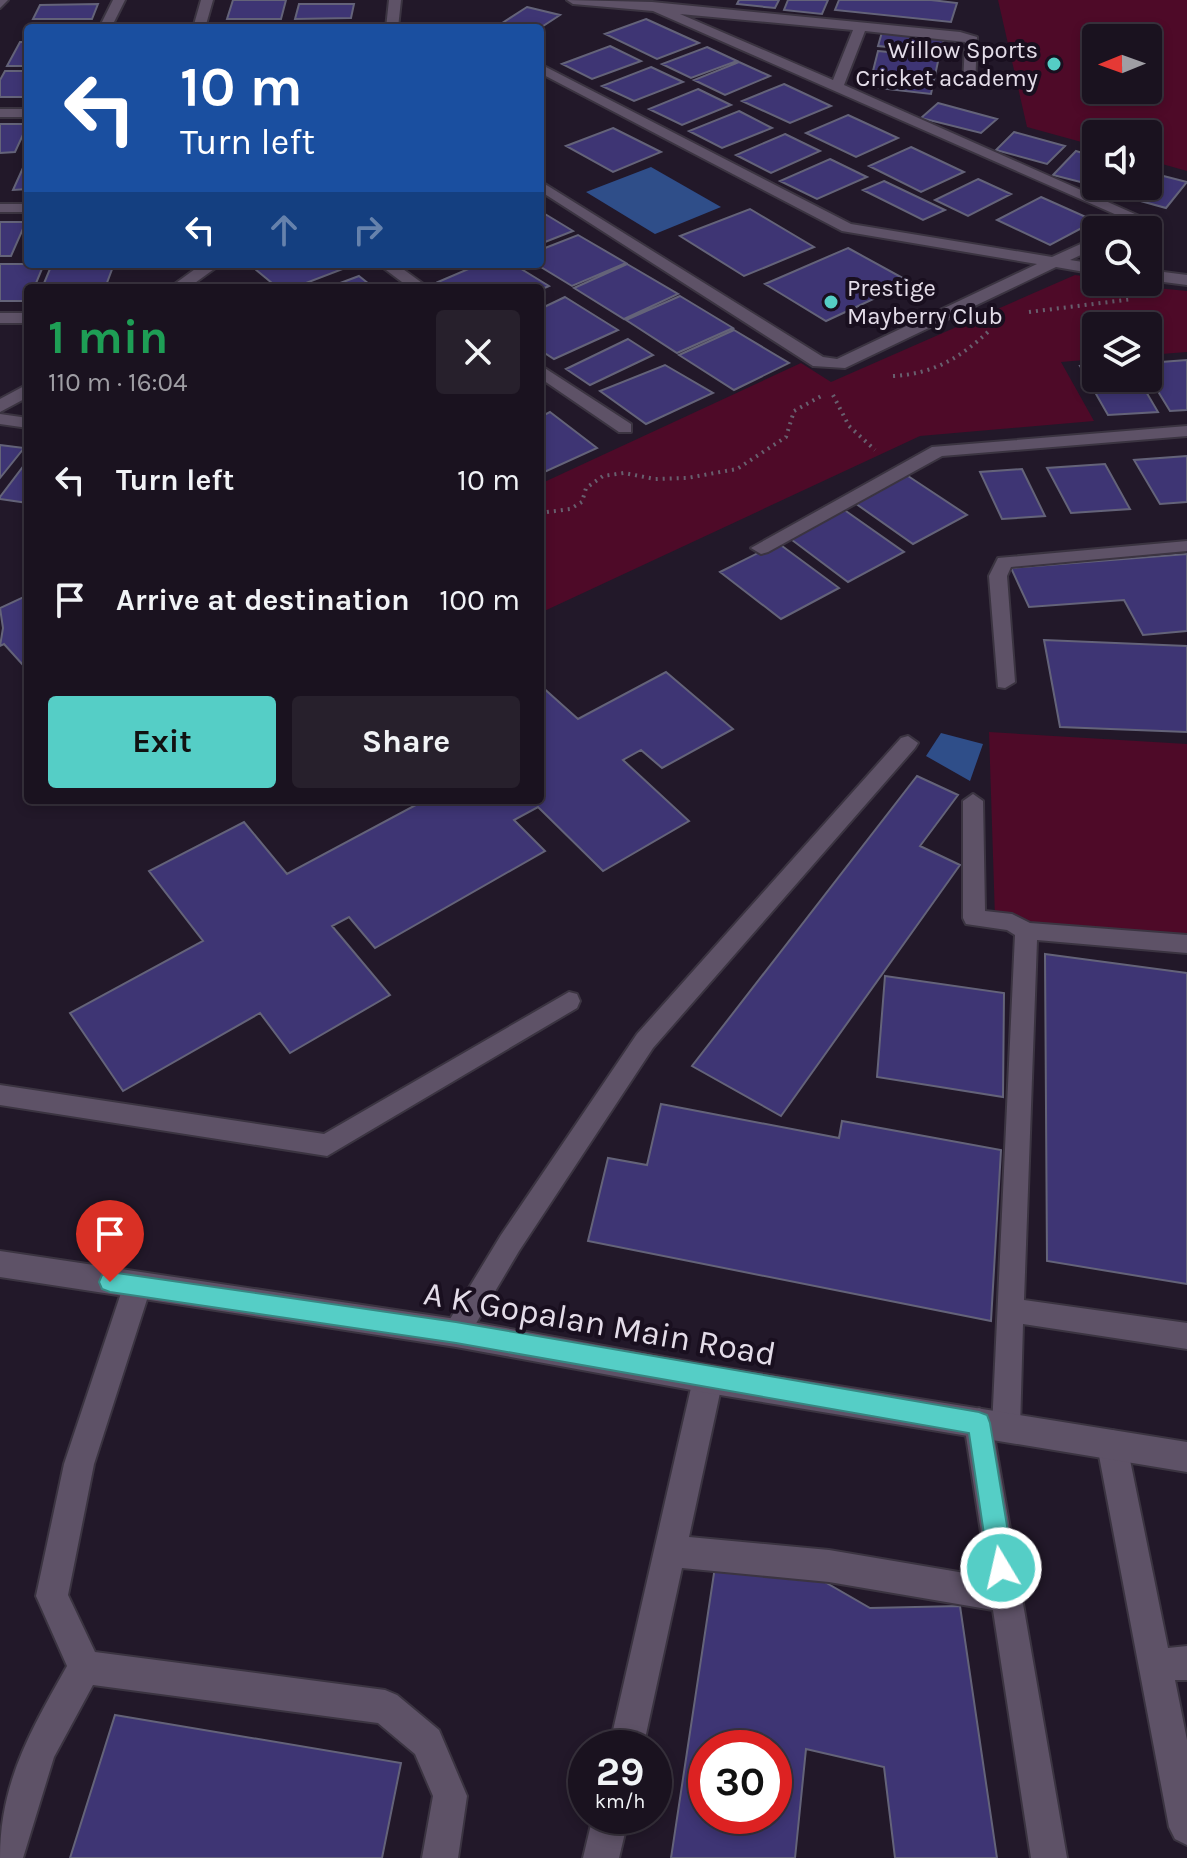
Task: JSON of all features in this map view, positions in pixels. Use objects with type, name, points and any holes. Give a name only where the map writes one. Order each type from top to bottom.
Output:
[{"type":"street","points":[[107,24],[119,0]]},
{"type":"street","points":[[200,24],[207,0]]},
{"type":"street","points":[[392,24],[395,0]]},
{"type":"street","points":[[573,0],[968,38],[972,40],[970,85]]},
{"type":"street","points":[[652,6],[1131,216]]},
{"type":"street","points":[[837,86],[861,26]]},
{"type":"street","points":[[544,70],[847,228],[1082,267]]},
{"type":"street","points":[[0,113],[24,113]]},
{"type":"street","points":[[544,188],[819,362],[839,364],[1082,249]]},
{"type":"street","points":[[0,208],[24,208]]},
{"type":"street","points":[[183,284],[207,268]]},
{"type":"street","points":[[392,268],[415,284]]},
{"type":"street","points":[[1162,276],[1187,280]]},
{"type":"street","points":[[0,318],[24,318]]},
{"type":"street","points":[[544,373],[625,428]]},
{"type":"street","points":[[0,407],[24,392]]},
{"type":"street","points":[[0,419],[24,422]]},
{"type":"street","points":[[761,548],[938,451],[1187,431]]},
{"type":"street","name":"A K Gopalan Main Road","points":[[0,1264],[456,1333],[708,1379],[1187,1457]]},
{"type":"street","points":[[85,1667],[52,1596],[79,1464],[137,1287]]},
{"type":"street","points":[[630,1730],[708,1379]]},
{"type":"street","points":[[992,1426],[1006,1596],[1049,1858]]},
{"type":"street","points":[[1112,1445],[1171,1664],[1187,1827]]},
{"type":"street","points":[[669,1551],[829,1566],[1006,1596]]},
{"type":"street","points":[[5,1858],[39,1750],[85,1667]]},
{"type":"street","points":[[85,1667],[385,1707],[427,1742],[450,1796],[440,1858]]},
{"type":"street","points":[[601,1858],[607,1834]]},
{"type":"lane","points":[[1005,682],[998,576],[1004,562],[1187,546]]},
{"type":"lane","points":[[456,1333],[510,1243],[645,1041],[908,743]]},
{"type":"lane","points":[[973,801],[974,918],[1012,922],[1026,931],[1187,944]]},
{"type":"lane","points":[[992,1426],[1011,1310],[1026,931]]},
{"type":"lane","points":[[0,1095],[327,1145],[569,1001]]},
{"type":"lane","points":[[1011,1310],[1187,1336]]},
{"type":"path","points":[[1020,315],[1058,304],[1112,305],[1134,296]]},
{"type":"path","points":[[884,376],[929,374],[970,351],[992,328]]},
{"type":"path","points":[[819,362],[816,372],[821,387],[831,391],[849,426],[900,472]]},
{"type":"path","points":[[544,512],[570,509],[582,502],[586,488],[603,476],[624,473],[655,479],[687,478],[737,469],[786,437],[794,411],[831,391]]},
{"type":"shaded area","name":"Willow Sports Cricket academy","points":[[998,0],[1187,0],[1187,171],[1162,164],[1162,120],[1082,120],[1082,142],[1027,127]]},
{"type":"shaded area","points":[[1075,275],[1082,276],[1082,296],[1162,296],[1162,289],[1187,291],[1187,352],[1162,354],[1162,312],[1082,312],[1082,360],[1061,362],[1094,421],[920,436],[544,611],[544,482],[801,363],[831,382]]},
{"type":"shaded area","points":[[989,732],[1187,744],[1187,939],[995,918]]},
{"type":"water","points":[[651,167],[721,207],[655,234],[586,192]]},
{"type":"water","points":[[941,733],[983,744],[970,781],[926,756]]},
{"type":"building","points":[[233,0],[286,0],[281,19],[227,19]]},
{"type":"building","points":[[739,0],[779,0],[775,8],[737,4]]},
{"type":"building","points":[[788,0],[828,0],[822,14],[784,10]]},
{"type":"building","points":[[839,0],[957,3],[951,22],[835,10]]},
{"type":"building","points":[[98,4],[92,19],[33,19],[40,5]]},
{"type":"building","points":[[299,4],[354,4],[351,18],[295,19]]},
{"type":"building","points":[[527,7],[560,15],[544,25],[501,24]]},
{"type":"building","points":[[646,19],[699,43],[657,59],[605,34]]},
{"type":"building","points":[[882,32],[944,38],[941,52],[878,46]]},
{"type":"building","points":[[20,42],[24,42],[24,66],[7,66]]},
{"type":"building","points":[[610,46],[641,61],[592,79],[562,64]]},
{"type":"building","points":[[707,47],[737,61],[691,78],[662,64]]},
{"type":"building","points":[[878,51],[939,57],[931,94],[869,87]]},
{"type":"building","points":[[739,62],[770,76],[725,95],[694,80]]},
{"type":"building","points":[[651,67],[683,82],[634,101],[602,86]]},
{"type":"building","points":[[5,71],[24,71],[24,97],[0,97],[0,80]]},
{"type":"building","points":[[784,84],[831,106],[790,123],[742,101]]},
{"type":"building","points":[[698,89],[731,105],[682,125],[649,109]]},
{"type":"building","points":[[938,103],[997,119],[981,133],[921,118]]},
{"type":"building","points":[[739,111],[772,128],[722,148],[689,131]]},
{"type":"building","points":[[848,115],[898,138],[856,157],[806,133]]},
{"type":"building","points":[[0,124],[24,124],[24,133],[15,152],[0,153]]},
{"type":"building","points":[[613,128],[661,152],[613,172],[566,146]]},
{"type":"building","points":[[1014,132],[1065,146],[1047,164],[996,150]]},
{"type":"building","points":[[785,134],[820,151],[771,173],[736,155]]},
{"type":"building","points":[[911,147],[964,172],[921,192],[869,166]]},
{"type":"building","points":[[1076,151],[1082,153],[1082,182],[1053,175]]},
{"type":"building","points":[[830,159],[867,177],[817,199],[780,181]]},
{"type":"building","points":[[24,166],[24,189],[13,190]]},
{"type":"building","points":[[1162,176],[1187,182],[1166,208],[1137,200],[1162,200]]},
{"type":"building","points":[[978,179],[1011,194],[968,216],[935,200]]},
{"type":"building","points":[[884,181],[945,210],[923,220],[863,190]]},
{"type":"building","points":[[1041,197],[1084,216],[1082,228],[1050,245],[997,220]]},
{"type":"building","points":[[750,209],[814,247],[744,276],[680,236]]},
{"type":"building","points":[[545,214],[573,231],[544,242]]},
{"type":"building","points":[[0,222],[24,222],[11,256],[0,256]]},
{"type":"building","points":[[578,235],[626,263],[572,286],[543,268],[544,248]]},
{"type":"building","name":"Prestige Mayberry Club","points":[[848,248],[910,282],[826,321],[765,284]]},
{"type":"building","points":[[0,264],[42,268],[36,284],[24,284],[24,301],[0,301]]},
{"type":"building","points":[[627,264],[678,294],[624,319],[574,288]]},
{"type":"building","points":[[50,268],[112,268],[106,284],[44,284]]},
{"type":"building","points":[[345,268],[303,284],[273,284],[255,269]]},
{"type":"building","points":[[471,268],[520,268],[549,286],[544,288],[544,284],[438,282]]},
{"type":"building","points":[[359,276],[369,284],[338,284]]},
{"type":"building","points":[[680,296],[733,328],[677,353],[626,320]]},
{"type":"building","points":[[565,297],[618,330],[554,359],[544,353],[544,307]]},
{"type":"building","points":[[734,330],[789,363],[734,390],[679,355]]},
{"type":"building","points":[[628,339],[653,355],[590,385],[566,369]]},
{"type":"building","points":[[1187,360],[1187,410],[1170,411],[1158,392],[1162,392],[1162,362]]},
{"type":"building","points":[[665,365],[713,393],[646,424],[600,391]]},
{"type":"building","points":[[1095,392],[1146,392],[1158,412],[1108,415]]},
{"type":"building","points":[[550,412],[597,448],[544,472],[544,415]]},
{"type":"building","points":[[0,445],[24,448],[0,478]]},
{"type":"building","points":[[1187,456],[1187,502],[1160,504],[1134,460]]},
{"type":"building","points":[[1105,464],[1130,509],[1071,513],[1047,468]]},
{"type":"building","points":[[24,465],[24,502],[0,497]]},
{"type":"building","points":[[1022,469],[1045,516],[1002,519],[980,472]]},
{"type":"building","points":[[905,474],[967,515],[913,544],[852,501]]},
{"type":"building","points":[[843,509],[904,552],[848,582],[788,537]]},
{"type":"building","points":[[778,543],[839,588],[781,619],[720,572]]},
{"type":"building","points":[[1187,554],[1187,631],[1143,635],[1124,600],[1029,607],[1011,568]]},
{"type":"building","points":[[24,597],[24,665],[4,644],[0,646],[3,628],[0,608]]},
{"type":"building","points":[[1044,640],[1187,646],[1187,732],[1060,727]]},
{"type":"building","points":[[666,672],[733,729],[662,768],[641,750],[623,760],[689,821],[603,871],[538,807],[514,820],[545,851],[375,948],[349,917],[332,926],[390,995],[290,1053],[260,1013],[123,1091],[70,1013],[203,941],[149,871],[244,822],[287,874],[418,804],[544,804],[544,689],[578,719]]},
{"type":"building","points":[[917,776],[958,795],[920,846],[960,865],[781,1116],[692,1066]]},
{"type":"building","points":[[1045,954],[1187,973],[1187,1284],[1047,1261]]},
{"type":"building","points":[[885,976],[1004,993],[1003,1097],[877,1077]]},
{"type":"building","points":[[661,1104],[839,1138],[842,1121],[1001,1150],[991,1321],[588,1241],[608,1158],[647,1165]]},
{"type":"building","points":[[716,1560],[804,1570],[870,1608],[960,1606],[997,1858],[895,1858],[884,1767],[806,1749],[795,1858],[671,1858],[688,1745],[688,1834],[792,1834],[792,1730],[690,1730]]},
{"type":"building","points":[[115,1715],[401,1763],[382,1858],[70,1858]]},
{"type":"place","name":"Willow Sports Cricket academy","points":[[1054,64]]},
{"type":"place","name":"Prestige Mayberry Club","points":[[831,302]]},
{"type":"route","points":[[110,1282],[456,1333],[708,1379],[979,1423],[1001,1568]]}]
